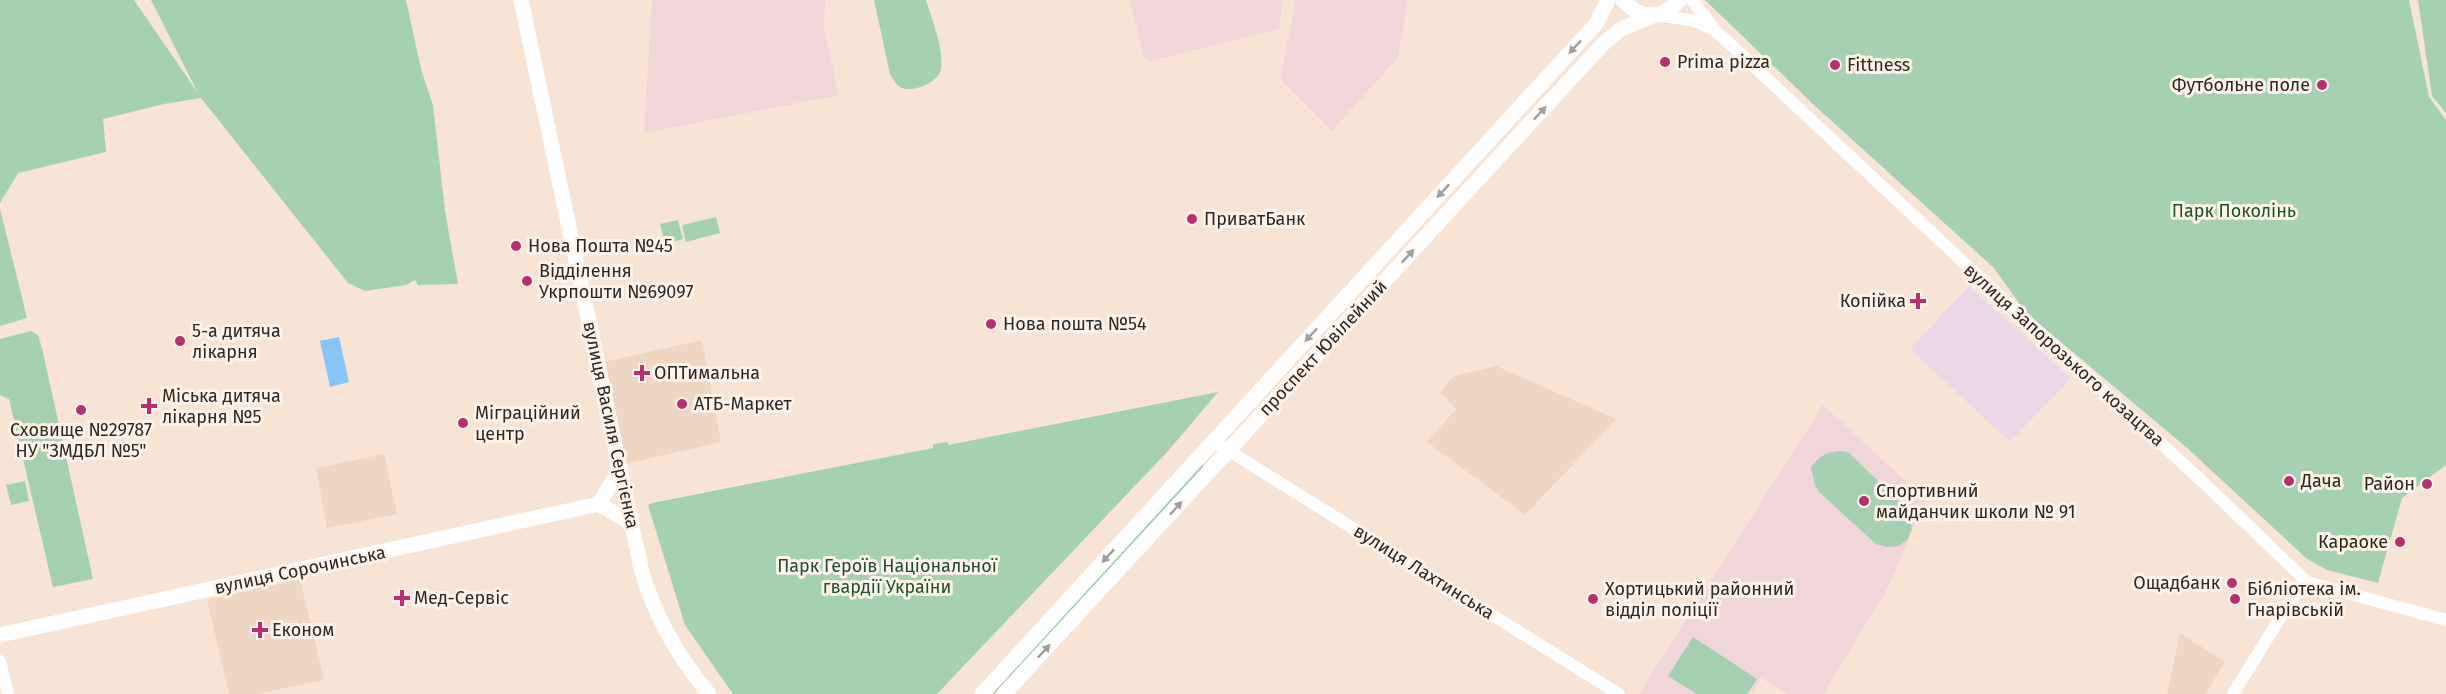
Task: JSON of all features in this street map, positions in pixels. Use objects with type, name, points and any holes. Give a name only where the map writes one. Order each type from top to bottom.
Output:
[{"type":"main road","name":"вулиця Василя Сергієнка","points":[[521,0],[619,470],[644,579],[656,611],[693,675],[709,694]]},
{"type":"main road","name":"проспект Ювілейний","points":[[982,694],[1596,24],[1608,0]]},
{"type":"main road","points":[[1623,0],[1631,9],[1641,14],[1655,15]]},
{"type":"main road","name":"проспект Ювілейний","points":[[1004,694],[1603,44],[1621,29],[1671,10],[1680,0]]},
{"type":"main road","points":[[619,470],[599,504],[631,523]]},
{"type":"main road","name":"вулиця Сорочинська","points":[[0,635],[599,504]]},
{"type":"street","name":"вулиця Запорозького козацтва","points":[[1692,0],[1716,30],[1976,274],[2204,483],[2307,582],[2446,620]]},
{"type":"street","name":"вулиця Запорозького козацтва","points":[[1655,15],[1695,21],[1716,30]]},
{"type":"street","name":"вулиця Лахтинська","points":[[1213,441],[1619,694]]},
{"type":"street","points":[[2233,694],[2288,605],[2307,582]]},
{"type":"street","points":[[0,661],[8,694]]},
{"type":"shaded area","points":[[652,0],[825,0],[824,30],[839,95],[644,133]]},
{"type":"shaded area","points":[[1130,0],[1283,0],[1279,29],[1150,61],[1144,57]]},
{"type":"shaded area","points":[[1296,0],[1408,0],[1398,57],[1332,131],[1280,79]]},
{"type":"shaded area","points":[[1969,286],[2071,378],[2010,442],[1910,349]]},
{"type":"shaded area","points":[[702,340],[721,442],[625,464],[604,362]]},
{"type":"shaded area","points":[[1496,366],[1616,419],[1525,515],[1427,442],[1456,409],[1440,392],[1454,376]]},
{"type":"shaded area","points":[[1823,405],[1925,499],[1888,588],[1823,694],[1787,694],[1761,678],[1751,694],[1639,694]]},
{"type":"shaded area","points":[[384,454],[397,514],[327,528],[316,468]]},
{"type":"shaded area","points":[[300,579],[324,680],[256,694],[229,694],[207,600]]},
{"type":"shaded area","points":[[2180,633],[2225,662],[2205,694],[2167,694]]},
{"type":"green space","points":[[0,0],[134,0],[198,93],[151,0],[406,0],[422,73],[433,105],[445,211],[458,284],[418,285],[415,280],[406,285],[365,291],[348,283],[201,98],[164,104],[103,119],[106,152],[18,173],[0,203]]},
{"type":"green space","points":[[874,0],[926,0],[939,43],[941,61],[939,74],[931,82],[919,88],[907,89],[900,87],[894,80],[890,74]]},
{"type":"green space","name":"Парк Поколінь","points":[[1705,0],[2409,0],[2429,97],[2446,120],[2446,465],[2402,498],[2378,583],[2327,570],[2306,558],[2186,447],[2026,313],[1994,268],[1814,105]]},
{"type":"green space","points":[[2418,0],[2446,0],[2446,113],[2432,96]]},
{"type":"green space","points":[[0,209],[27,318],[0,326]]},
{"type":"green space","points":[[716,217],[720,233],[686,242],[682,225]]},
{"type":"green space","points":[[678,220],[683,239],[665,244],[660,224]]},
{"type":"green space","points":[[31,331],[38,335],[42,348],[93,579],[53,587],[9,399],[0,395],[0,339]]},
{"type":"green space","name":"Парк Героїв Національної гвардії України","points":[[1218,392],[1168,451],[937,694],[733,694],[685,625],[648,505],[652,503],[933,448],[933,444],[948,442],[948,445]]},
{"type":"green space","name":"Спортивний майданчик школи № 91","points":[[1840,451],[1848,452],[1908,510],[1912,528],[1908,539],[1899,546],[1887,547],[1876,544],[1819,492],[1811,467],[1824,455]]},
{"type":"green space","points":[[1201,464],[1205,467],[994,694],[989,694]]},
{"type":"green space","points":[[25,481],[29,501],[11,505],[6,485]]},
{"type":"green space","points":[[1693,637],[1757,679],[1747,694],[1697,694],[1668,676]]},
{"type":"water","points":[[339,337],[349,382],[330,387],[320,341]]},
{"type":"place","name":"Prima pizza","points":[[1665,62]]},
{"type":"place","name":"Fittness","points":[[1835,65]]},
{"type":"place","name":"Футбольне поле","points":[[2322,85]]},
{"type":"place","name":"ПриватБанк","points":[[1192,219]]},
{"type":"place","name":"Нова Пошта №45","points":[[516,246]]},
{"type":"place","name":"Відділення Укрпошти №69097","points":[[527,281]]},
{"type":"place","name":"Копійка","points":[[1918,301]]},
{"type":"place","name":"Нова пошта №54","points":[[991,324]]},
{"type":"place","name":"5-а дитяча лікарня","points":[[180,341]]},
{"type":"place","name":"ОПТимальна","points":[[642,373]]},
{"type":"place","name":"АТБ-Маркет","points":[[682,404]]},
{"type":"place","name":"Міська дитяча лікарня №5","points":[[149,406]]},
{"type":"place","name":"Сховище №29787 НУ \"ЗМДБЛ №5\"","points":[[81,410]]},
{"type":"place","name":"Міграційний центр","points":[[463,423]]},
{"type":"place","name":"Дача","points":[[2289,481]]},
{"type":"place","name":"Район","points":[[2427,484]]},
{"type":"place","name":"Спортивний майданчик школи № 91","points":[[1864,501]]},
{"type":"place","name":"Караоке","points":[[2400,542]]},
{"type":"place","name":"Ощадбанк","points":[[2232,583]]},
{"type":"place","name":"Мед-Сервіс","points":[[402,598]]},
{"type":"place","name":"Хортицький районний відділ поліції","points":[[1593,599]]},
{"type":"place","name":"Бібліотека ім. Гнарівській","points":[[2235,599]]},
{"type":"place","name":"Економ","points":[[260,630]]}]
